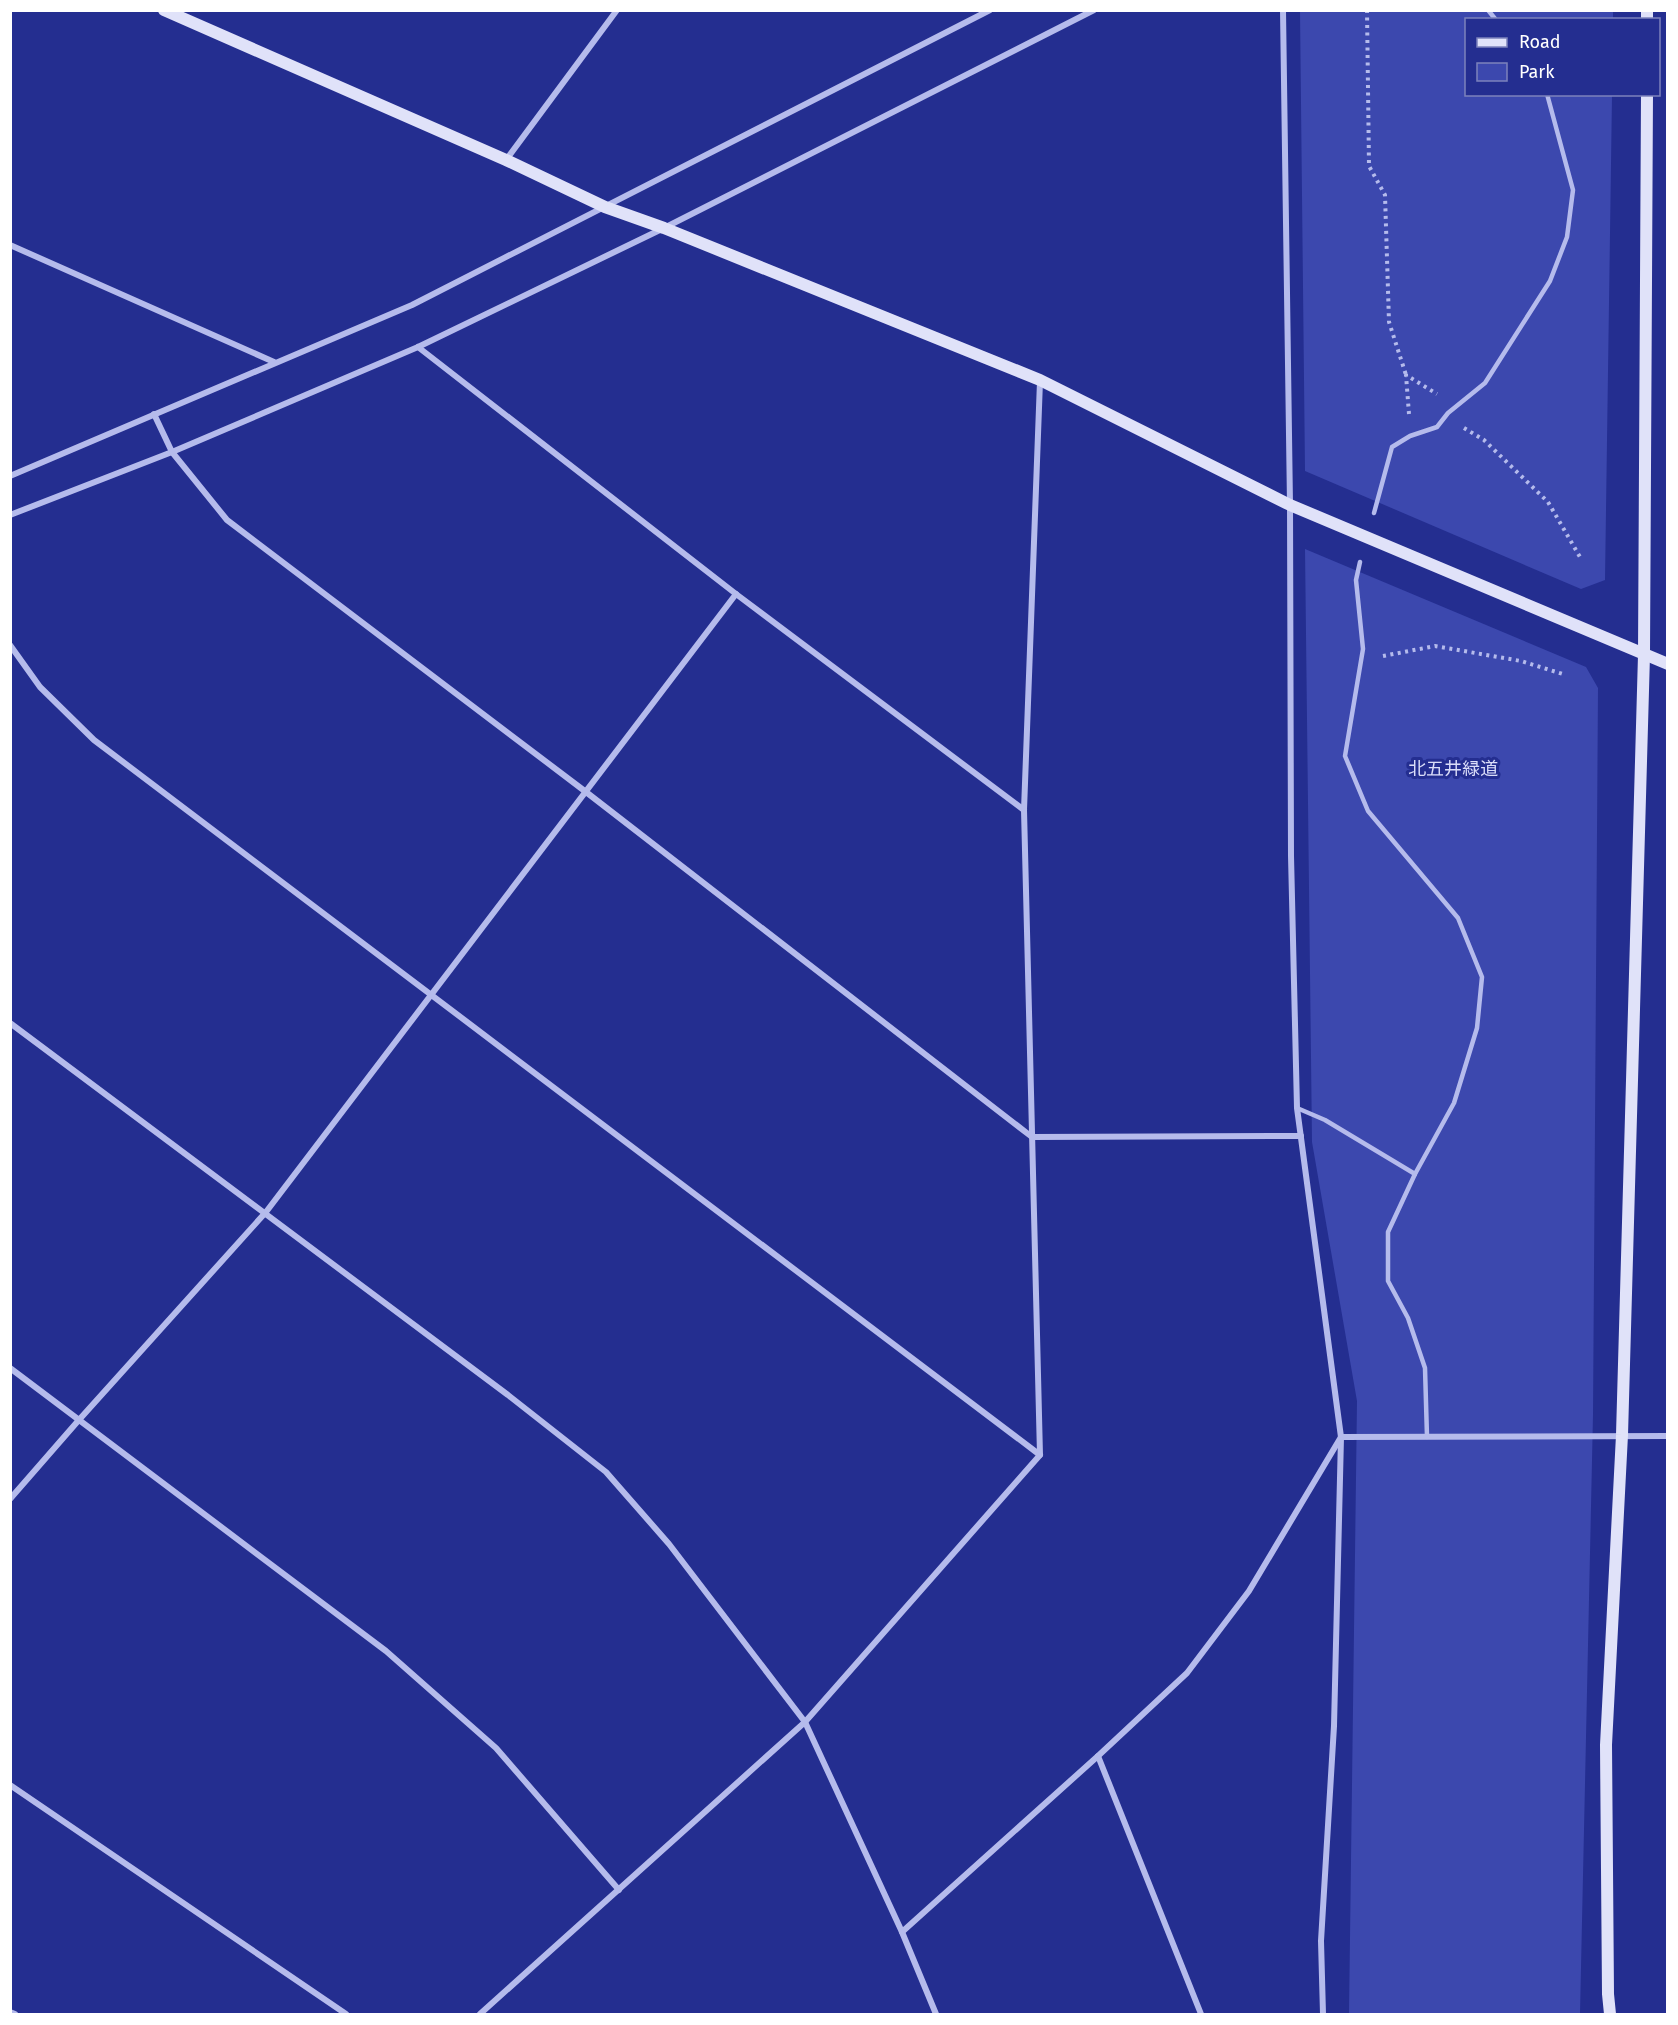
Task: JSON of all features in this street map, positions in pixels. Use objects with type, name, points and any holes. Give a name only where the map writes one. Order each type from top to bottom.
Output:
[{"type":"street","points":[[164,10],[506,160],[605,207],[664,228],[1040,380],[1290,505],[1668,664]]},
{"type":"street","points":[[506,160],[617,10]]},
{"type":"street","points":[[10,476],[412,304],[990,10]]},
{"type":"street","points":[[10,515],[171,452],[418,347],[664,228],[1094,10]]},
{"type":"street","points":[[1282,10],[1290,505],[1291,856],[1297,1108],[1341,1437],[1334,1726],[1321,1941],[1323,2014]]},
{"type":"street","points":[[1610,2014],[1606,1745],[1622,1435],[1644,655],[1647,96]]},
{"type":"street","points":[[10,245],[274,362]]},
{"type":"street","points":[[418,347],[736,594],[1024,810]]},
{"type":"street","points":[[480,2014],[805,1722],[1040,1455],[1024,810],[1040,380]]},
{"type":"street","points":[[154,414],[171,452],[227,520],[586,792],[1032,1137],[1301,1136]]},
{"type":"street","points":[[10,1499],[78,1420],[266,1212],[736,594]]},
{"type":"street","points":[[10,645],[40,687],[94,740],[1040,1455]]},
{"type":"street","points":[[10,1023],[266,1212],[606,1472],[669,1544],[805,1722],[902,1932],[936,2014]]},
{"type":"street","points":[[10,1368],[386,1651],[496,1748],[619,1890]]},
{"type":"street","points":[[1341,1437],[1668,1436]]},
{"type":"street","points":[[902,1932],[1187,1673],[1249,1591],[1341,1437]]},
{"type":"street","points":[[1098,1756],[1201,2014]]},
{"type":"street","points":[[10,1785],[346,2014]]},
{"type":"street","points":[[10,2012],[15,2014]]},
{"type":"lane","points":[[1374,513],[1392,447],[1410,436],[1437,427],[1445,417],[1485,383],[1550,281],[1567,237],[1573,190],[1548,96]]},
{"type":"lane","points":[[1360,562],[1356,580],[1363,649],[1346,756],[1368,811],[1458,918],[1482,978],[1478,1028],[1454,1102],[1415,1174],[1388,1232],[1388,1281],[1408,1318],[1425,1368],[1427,1437]]},
{"type":"lane","points":[[1297,1108],[1325,1120],[1415,1174]]},
{"type":"path","points":[[1367,10],[1369,166],[1385,195],[1389,322],[1406,375],[1410,436]]},
{"type":"path","points":[[1406,375],[1438,395],[1453,410]]},
{"type":"path","points":[[1445,417],[1484,440],[1548,502],[1580,558]]},
{"type":"path","points":[[1362,660],[1435,646],[1521,661],[1566,675]]},
{"type":"green space","points":[[1300,11],[1613,11],[1613,18],[1465,18],[1465,96],[1612,96],[1605,580],[1581,589],[1305,471]]},
{"type":"green space","name":"北五井緑道","points":[[1305,549],[1586,667],[1598,688],[1593,1415],[1580,2014],[1349,2014],[1357,1401],[1312,1142]]}]
